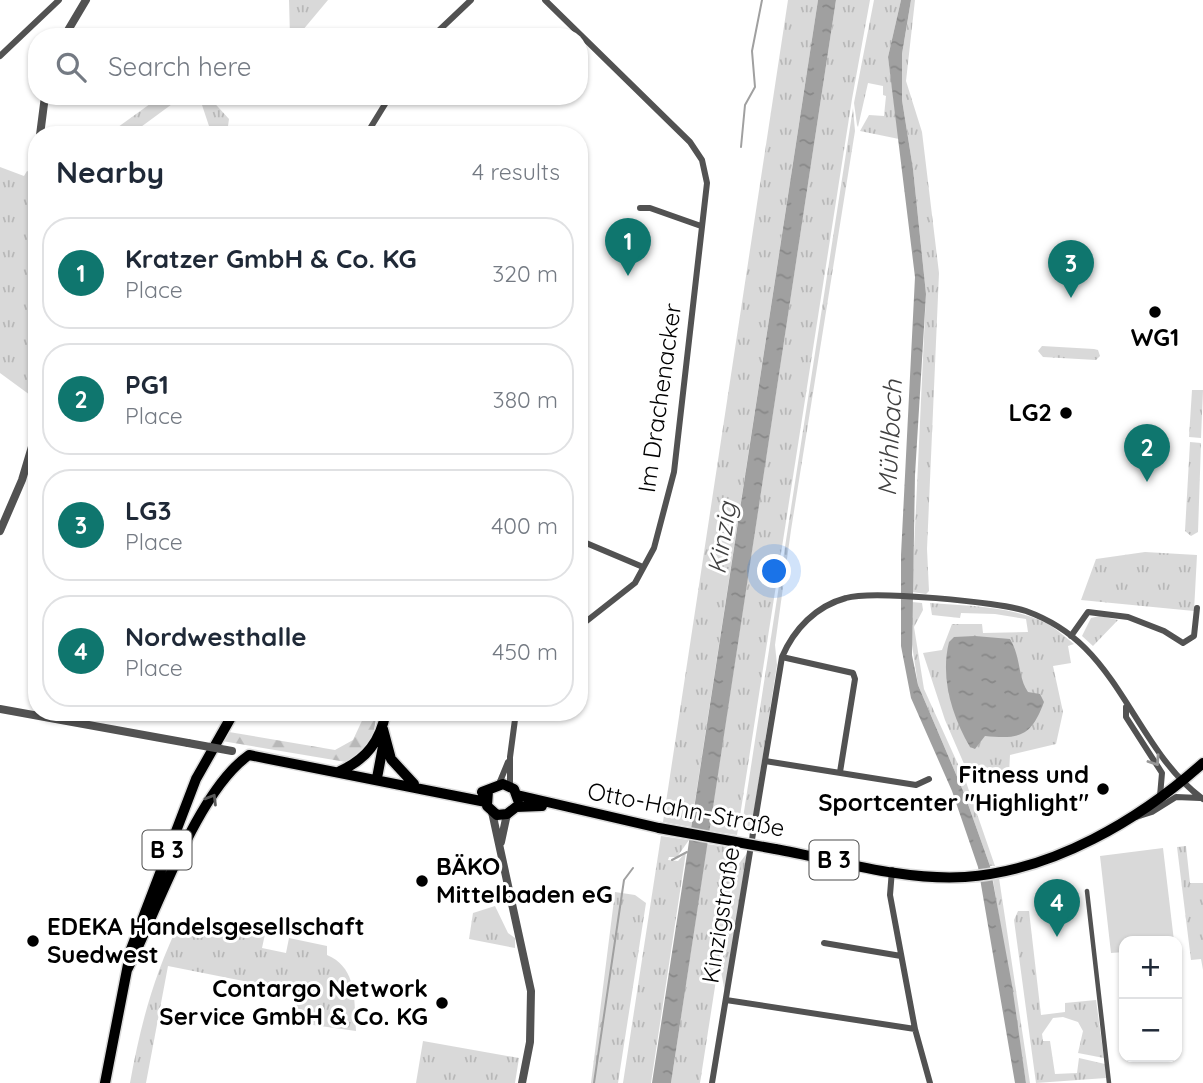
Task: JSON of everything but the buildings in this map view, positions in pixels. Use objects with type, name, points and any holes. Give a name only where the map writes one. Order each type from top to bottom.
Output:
[{"type":"main road","name":"B 3","points":[[106,1083],[127,970],[152,891],[196,779],[229,721]]},
{"type":"main road","points":[[384,721],[384,740],[391,759],[415,785]]},
{"type":"main road","points":[[340,772],[368,754],[383,729]]},
{"type":"main road","points":[[377,778],[384,740]]},
{"type":"main road","name":"B 3","points":[[127,970],[204,812],[232,768],[249,755]]},
{"type":"main road","points":[[249,755],[458,794],[487,797],[505,785],[517,796],[516,807],[507,814],[492,812],[487,797]]},
{"type":"main road","name":"Otto-Hahn-Straße","points":[[517,796],[550,806],[775,849],[892,870],[965,877],[1006,871],[1068,850],[1126,821],[1203,763]]},
{"type":"main road","name":"Otto-Hahn-Straße","points":[[516,807],[550,806]]},
{"type":"street","points":[[69,28],[86,0]]},
{"type":"street","points":[[441,28],[471,0]]},
{"type":"street","name":"Im Drachenacker","points":[[545,0],[573,28]]},
{"type":"street","points":[[29,28],[55,2]]},
{"type":"street","points":[[0,56],[28,29]]},
{"type":"street","name":"Im Drachenacker","points":[[588,43],[697,151],[707,183],[674,472],[654,548],[626,591],[588,620]]},
{"type":"street","points":[[41,126],[44,105]]},
{"type":"street","points":[[372,126],[384,105]]},
{"type":"street","points":[[640,208],[650,208],[701,226]]},
{"type":"street","points":[[0,531],[28,461]]},
{"type":"street","points":[[588,544],[643,567]]},
{"type":"street","name":"Kinzigstraße","points":[[712,1083],[782,657],[797,629],[832,603],[862,596],[916,597],[1013,607],[1049,621],[1071,636],[1094,659],[1182,780],[1202,799]]},
{"type":"street","points":[[1071,636],[1083,616],[1088,612],[1101,612],[1139,620],[1183,643],[1194,636],[1196,608]]},
{"type":"street","points":[[782,657],[853,673],[855,679],[840,772]]},
{"type":"street","points":[[1126,705],[1126,718],[1162,773],[1160,796]]},
{"type":"street","points":[[0,709],[28,714]]},
{"type":"street","points":[[66,721],[249,755]]},
{"type":"street","points":[[505,785],[515,721]]},
{"type":"street","points":[[505,785],[510,757]]},
{"type":"street","points":[[765,761],[916,785],[929,779]]},
{"type":"street","points":[[1126,821],[1152,812],[1176,797],[1202,799]]},
{"type":"street","points":[[492,812],[531,991],[530,1042],[522,1083]]},
{"type":"street","points":[[501,845],[507,814]]},
{"type":"street","points":[[892,870],[890,895],[915,1029],[930,1083]]},
{"type":"street","points":[[1087,891],[1109,1083]]},
{"type":"street","points":[[824,943],[901,956]]},
{"type":"street","points":[[726,1000],[915,1029]]},
{"type":"green space","points":[[289,0],[328,0],[305,28],[290,28]]},
{"type":"green space","points":[[788,0],[818,0],[691,827],[663,822]]},
{"type":"green space","points":[[836,0],[870,0],[852,99],[737,835],[709,831]]},
{"type":"green space","points":[[874,0],[901,0],[888,57],[899,139],[860,131],[869,115],[884,116],[886,96],[883,95],[883,86],[868,83],[858,127],[857,125],[854,103]]},
{"type":"green space","points":[[911,0],[915,0],[906,81],[922,132],[939,273],[927,549],[929,591],[926,594],[912,592],[926,294],[913,169],[902,100],[902,54]]},
{"type":"green space","points":[[149,105],[171,105],[142,126],[119,126]]},
{"type":"green space","points":[[202,105],[216,105],[229,119],[228,126],[209,126]]},
{"type":"green space","points":[[853,108],[855,131],[791,530],[775,645],[777,665],[750,837],[743,818]]},
{"type":"green space","points":[[0,167],[24,176],[28,171],[28,394],[0,373]]},
{"type":"green space","points":[[1042,346],[1094,349],[1098,350],[1100,356],[1096,360],[1043,357],[1038,351]]},
{"type":"green space","points":[[1192,390],[1203,390],[1201,438],[1189,437]]},
{"type":"green space","points":[[1190,442],[1201,443],[1198,532],[1191,536],[1185,531]]},
{"type":"green space","points":[[1145,552],[1197,555],[1194,611],[1081,600],[1096,559]]},
{"type":"green space","points":[[912,602],[922,603],[923,610],[914,627],[924,689],[966,782],[995,866],[990,866],[964,793],[918,685],[911,638]]},
{"type":"green space","points":[[930,603],[990,608],[1020,614],[1048,624],[1074,644],[1068,646],[1071,663],[1053,666],[1063,712],[1056,744],[1010,755],[1009,774],[971,780],[945,720],[923,653],[942,650],[952,624],[982,624],[983,633],[1028,632],[1026,619],[995,614],[961,613],[960,618],[932,615]]},
{"type":"green space","points":[[1100,616],[1118,620],[1093,646],[1082,636],[1091,618]]},
{"type":"green space","points":[[362,721],[375,721],[372,735],[365,748],[346,762],[222,741],[229,732],[335,750],[353,740]]},
{"type":"green space","points":[[661,836],[689,840],[677,857],[669,857],[668,860],[678,861],[686,852],[651,1083],[623,1083]]},
{"type":"green space","points":[[707,844],[734,848],[733,871],[700,1083],[671,1083]]},
{"type":"green space","points":[[1186,846],[1190,883],[1203,883],[1203,970],[1201,959],[1191,960],[1177,847]]},
{"type":"green space","points":[[1163,848],[1173,936],[1119,936],[1119,952],[1111,953],[1100,856]]},
{"type":"green space","points":[[747,853],[725,993],[721,971],[735,869]]},
{"type":"green space","points":[[999,878],[1030,1083],[1026,1083],[993,880]]},
{"type":"green space","points":[[615,892],[635,895],[646,903],[618,1083],[591,1083]]},
{"type":"green space","points":[[495,906],[508,933],[515,938],[515,948],[469,939],[473,913]]},
{"type":"green space","points":[[1018,911],[1029,911],[1041,1015],[1065,1012],[1065,1003],[1096,1000],[1104,1058],[1078,1053],[1083,1031],[1078,1022],[1063,1017],[1053,1018],[1042,1034],[1043,1041],[1050,1041],[1055,1074],[1077,1073],[1079,1058],[1105,1064],[1106,1078],[1036,1083],[1014,920]]},
{"type":"green space","points":[[181,919],[265,934],[262,948],[286,953],[289,938],[327,946],[327,955],[344,968],[349,977],[354,997],[356,1031],[299,1023],[294,1015],[299,992],[168,966],[146,1083],[130,1083],[150,999]]},
{"type":"green space","points":[[423,1041],[519,1058],[515,1083],[416,1083]]},
{"type":"water","points":[[818,0],[836,0],[671,1083],[652,1083]]},
{"type":"water","points":[[901,0],[911,0],[902,54],[902,100],[913,169],[926,294],[915,475],[912,655],[918,685],[964,793],[990,866],[1012,985],[1026,1083],[1015,1083],[978,867],[952,791],[911,698],[901,646],[901,555],[915,277],[888,57]]},
{"type":"water","points":[[954,637],[1010,639],[1028,692],[1040,694],[1044,702],[1029,729],[1016,736],[985,736],[975,749],[970,747],[953,710],[946,669],[949,642]]},
{"type":"waterway","points":[[741,147],[745,105],[755,87],[752,51],[762,0]]},
{"type":"waterway","points":[[672,860],[687,852]]},
{"type":"waterway","points":[[594,1083],[624,880],[633,868]]},
{"type":"place","name":"Kratzer GmbH & Co. KG","points":[[628,276]]},
{"type":"place","name":"LG3","points":[[1071,298]]},
{"type":"place","name":"WG1","points":[[1155,312]]},
{"type":"place","name":"LG2","points":[[1066,413]]},
{"type":"place","name":"PG1","points":[[1147,482]]},
{"type":"place","name":"Fitness und Sportcenter \"Highlight\"","points":[[1103,789]]},
{"type":"place","name":"BÄKO Mittelbaden eG","points":[[422,881]]},
{"type":"place","name":"Nordwesthalle","points":[[1057,937]]},
{"type":"place","name":"EDEKA Handelsgesellschaft Suedwest","points":[[33,941]]},
{"type":"place","name":"Contargo Network Service GmbH & Co. KG","points":[[442,1003]]},
{"type":"water label","name":"Mühlbach","points":[[890,438]]},
{"type":"water label","name":"Kinzig","points":[[722,538]]}]
